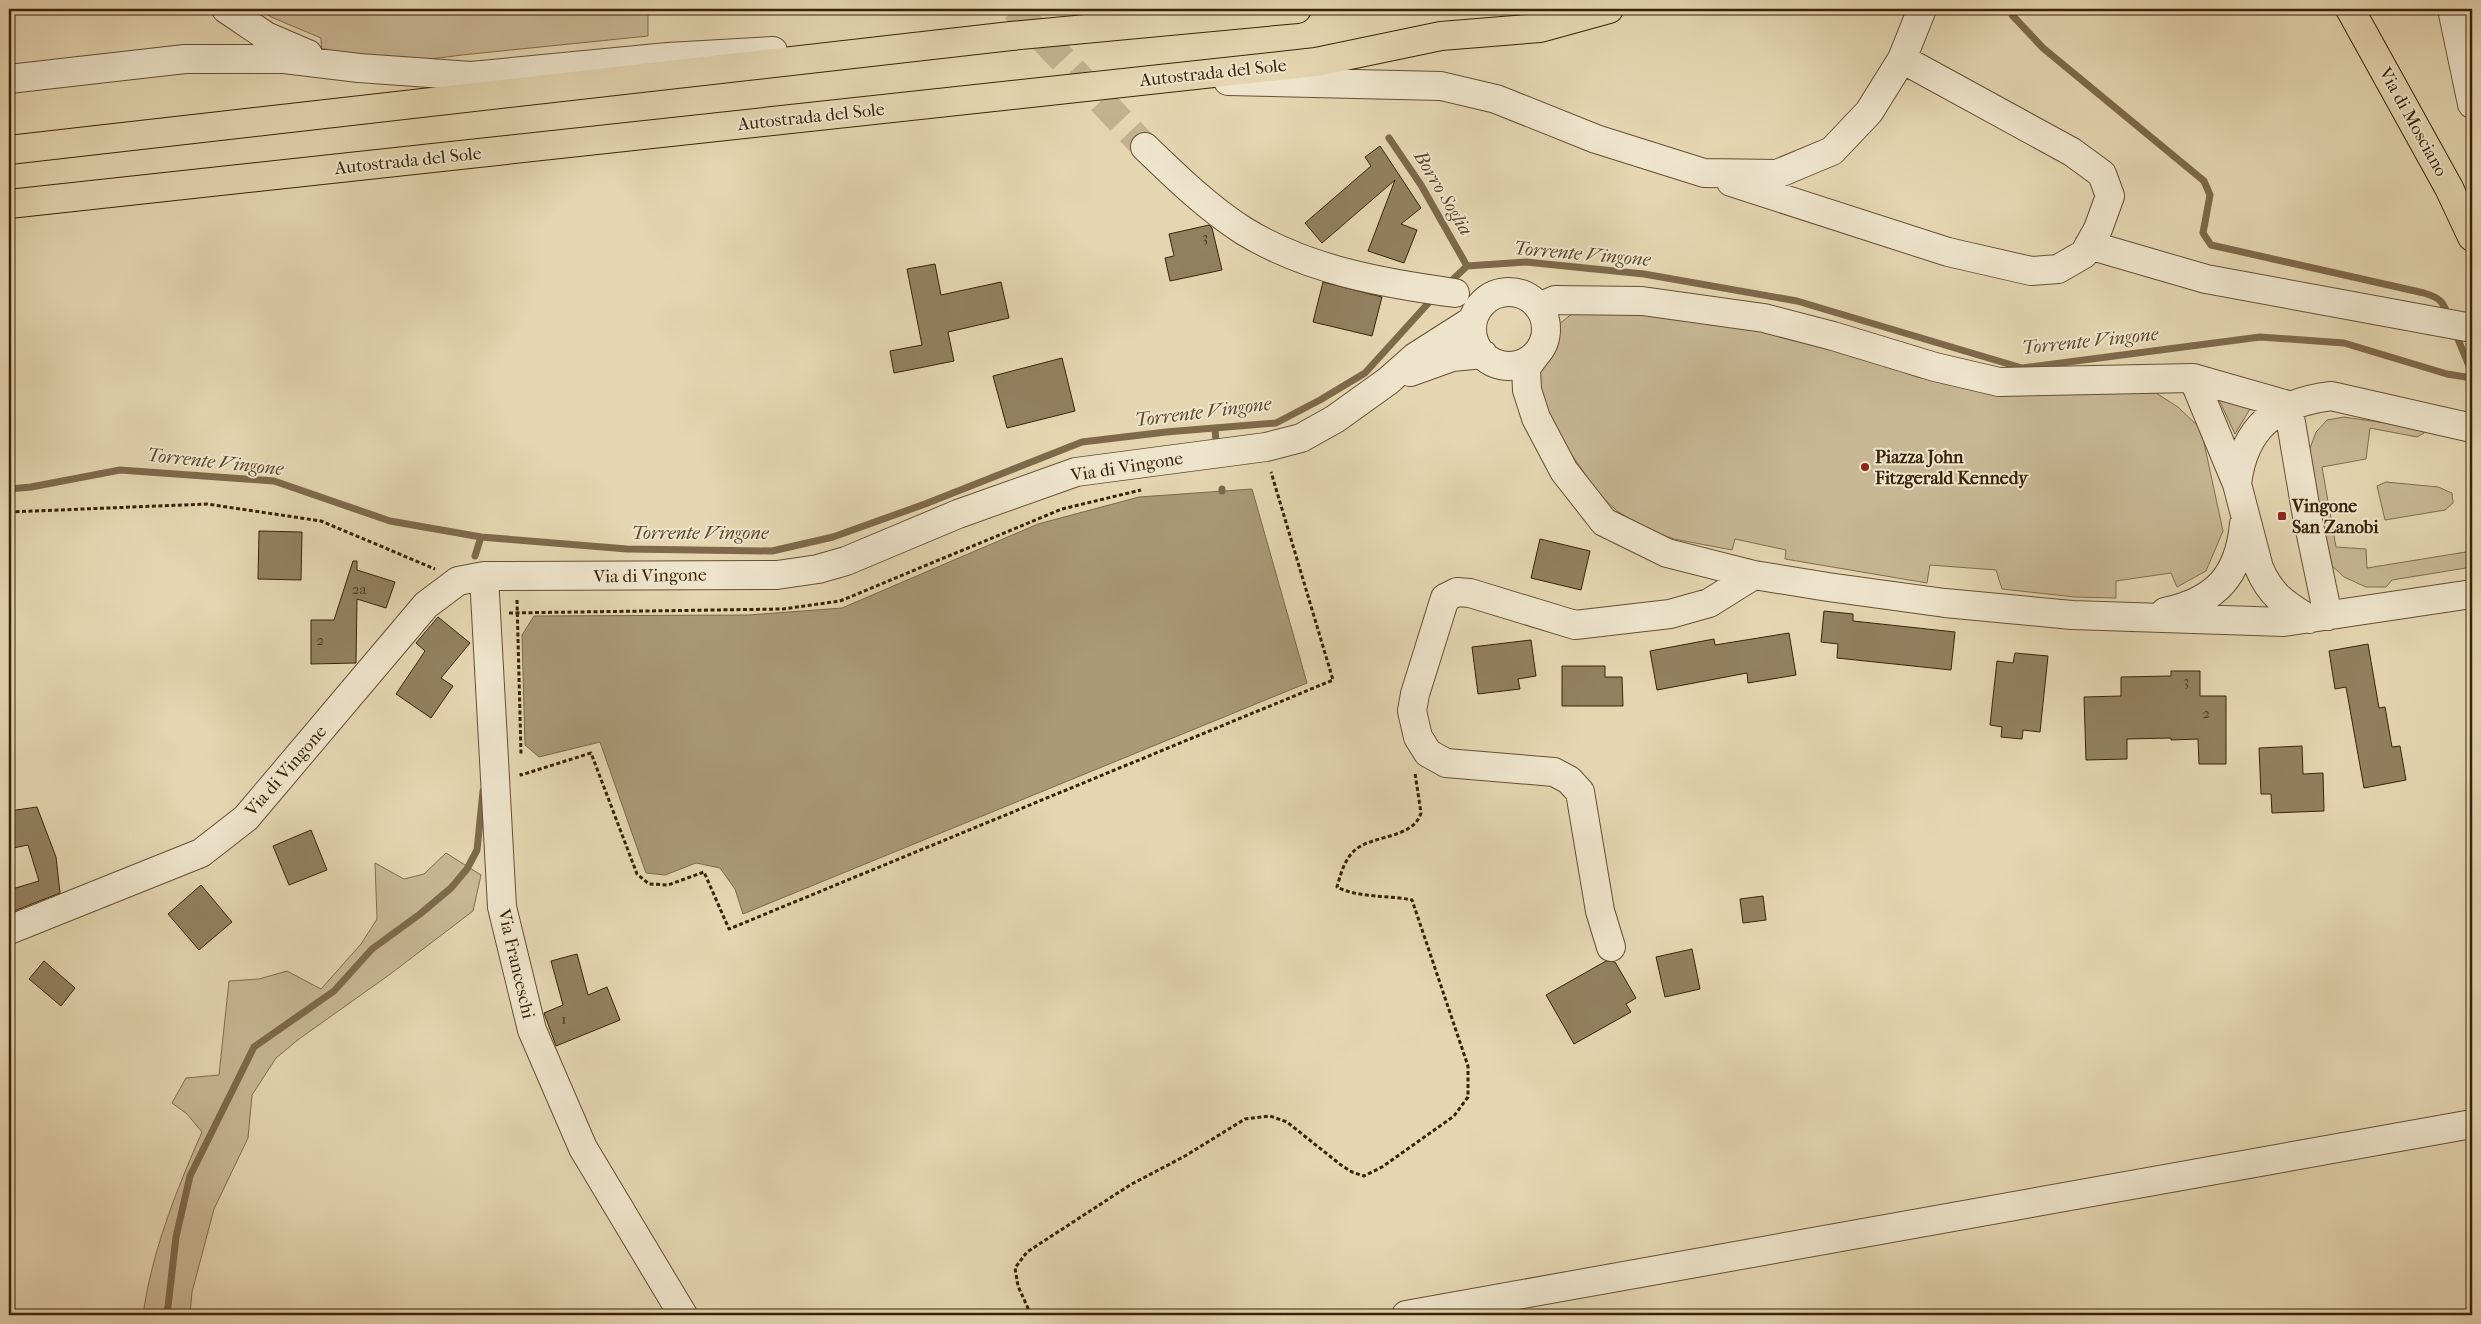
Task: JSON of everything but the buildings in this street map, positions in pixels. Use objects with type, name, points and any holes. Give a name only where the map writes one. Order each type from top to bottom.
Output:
[{"type":"main road","points":[[9,150],[1011,36],[1297,9]]},
{"type":"main road","name":"Autostrada del Sole","points":[[9,204],[1316,62],[1442,36],[1540,28],[1609,9]]},
{"type":"main road","name":"Via di Mosciano","points":[[2350,9],[2449,188],[2472,237]]},
{"type":"street","points":[[226,9],[266,36],[337,66]]},
{"type":"street","points":[[1704,173],[1777,174],[1832,151],[1868,112],[1902,59],[1922,9]]},
{"type":"street","points":[[2452,9],[2472,104]]},
{"type":"street","points":[[9,79],[185,59],[284,59],[337,66],[471,76],[668,57],[1011,36]]},
{"type":"street","points":[[1154,79],[1441,86],[1496,98],[1596,138],[1948,252],[2031,271],[2058,268],[2084,254],[2110,196],[2102,174],[2072,152],[1902,59]]},
{"type":"street","points":[[1145,147],[1181,182],[1244,231],[1310,263],[1374,280],[1424,289],[1455,293],[1523,294],[1539,307],[1546,322],[1545,339],[1538,353],[1526,368],[1525,377],[1536,418]]},
{"type":"street","points":[[2089,245],[2206,279],[2472,328]]},
{"type":"street","points":[[1455,293],[1475,316]]},
{"type":"street","points":[[1502,293],[1486,300],[1475,316],[1475,342],[1485,357],[1536,418],[1564,471],[1604,522],[1667,554],[1754,575],[1946,603],[2072,615],[2307,619],[2472,594]]},
{"type":"street","points":[[1539,307],[1555,300],[1642,302],[1764,318],[1833,336],[1935,368],[1999,382],[2193,378],[2288,405]]},
{"type":"street","name":"Via di Vingone","points":[[9,930],[201,852],[246,818],[426,605],[458,581],[484,576],[777,575],[818,569],[846,561],[958,514],[1076,472],[1266,447],[1301,438],[1335,419],[1388,381],[1415,357],[1475,316]]},
{"type":"street","points":[[1485,357],[1498,364],[1518,365],[1538,353]]},
{"type":"street","name":"Via di Vingone","points":[[1388,381],[1452,357],[1485,357]]},
{"type":"street","points":[[2193,378],[2237,484],[2259,568],[2265,582],[2273,594],[2307,619]]},
{"type":"street","points":[[2237,484],[2239,468],[2252,437],[2268,418],[2288,405],[2310,399],[2331,396],[2472,428]]},
{"type":"street","points":[[2288,405],[2306,511],[2307,619]]},
{"type":"street","points":[[2136,617],[2188,605],[2205,598],[2223,583],[2234,568],[2242,546],[2246,515]]},
{"type":"street","points":[[1611,947],[1600,911],[1580,792],[1569,780],[1554,772],[1446,764],[1428,753],[1418,737],[1412,712],[1415,694],[1445,598],[1457,592],[1470,593],[1575,625],[1670,614],[1709,603],[1754,575]]},
{"type":"street","name":"Via Franceschi","points":[[484,576],[502,907],[532,1030],[583,1148],[683,1315]]},
{"type":"street","points":[[1406,1315],[2472,1124]]},
{"type":"path","points":[[521,766],[521,775],[591,753],[637,874],[649,884],[668,885],[704,872],[729,929],[1333,680],[1272,472],[1263,473]]},
{"type":"path","points":[[521,756],[517,613],[783,609],[840,601],[1062,509],[1148,489]]},
{"type":"path","points":[[9,512],[207,504],[321,521],[422,561],[458,581]]},
{"type":"path","points":[[1032,1315],[1018,1286],[1015,1268],[1027,1252],[1130,1185],[1185,1156],[1245,1119],[1270,1116],[1287,1122],[1346,1169],[1364,1176],[1382,1167],[1454,1116],[1468,1097],[1468,1066],[1412,900],[1394,896],[1346,892],[1338,887],[1341,873],[1351,853],[1362,845],[1404,831],[1419,819],[1421,813],[1415,772]]},
{"type":"shaded area","points":[[259,9],[632,9],[648,14],[648,36],[462,55],[359,68],[322,59],[321,38],[271,17]]},
{"type":"shaded area","name":"Piazza John Fitzgerald Kennedy","points":[[1579,308],[1625,310],[1732,325],[1844,350],[1917,377],[1960,386],[2021,392],[2156,393],[2178,407],[2201,429],[2223,531],[2206,571],[2177,587],[2171,573],[2116,581],[2116,598],[2074,597],[2002,589],[1996,570],[1930,565],[1927,583],[1785,559],[1786,550],[1735,539],[1732,550],[1674,539],[1646,529],[1617,511],[1598,493],[1548,420],[1534,382],[1537,370],[1555,347],[1558,325]]},
{"type":"shaded area","points":[[2213,387],[2259,394],[2235,434]]},
{"type":"shaded area","points":[[2344,417],[2420,428],[2424,433],[2417,437],[2370,428],[2366,459],[2322,467],[2336,547],[2366,549],[2367,568],[2472,551],[2472,567],[2392,580],[2386,587],[2366,587],[2344,577],[2329,563],[2309,451],[2316,432],[2327,420]]},
{"type":"shaded area","points":[[2386,482],[2438,487],[2452,493],[2453,503],[2445,510],[2385,520],[2377,486]]},
{"type":"shaded area","points":[[1252,489],[1307,683],[743,914],[735,889],[720,868],[696,863],[665,875],[646,873],[600,742],[539,757],[525,745],[522,635],[534,616],[749,615],[842,608],[1038,524],[1139,497]]},
{"type":"shaded area","points":[[446,853],[481,875],[473,911],[276,1058],[252,1095],[248,1138],[214,1209],[192,1292],[190,1315],[143,1315],[152,1268],[166,1222],[202,1132],[187,1114],[172,1103],[186,1078],[219,1075],[229,981],[259,979],[287,971],[321,989],[361,944],[377,919],[375,863],[404,879],[424,874]]},
{"type":"waterway","points":[[2011,9],[2012,15],[2043,48],[2204,181],[2210,195],[2203,233],[2211,245],[2424,293],[2441,301],[2449,317]]},
{"type":"waterway","name":"Borro Soglia","points":[[1389,138],[1421,185],[1467,266]]},
{"type":"waterway","name":"Torrente Vingone","points":[[1447,285],[1467,266],[1526,262],[1644,274],[1797,301],[2022,368],[2260,337],[2344,343],[2447,374],[2472,378]]},
{"type":"waterway","name":"Torrente Vingone","points":[[9,489],[31,487],[120,470],[274,481],[390,521],[481,537],[627,549],[772,551],[833,537],[925,504],[1082,442],[1166,432],[1276,423],[1365,373],[1433,298]]},
{"type":"waterway","points":[[2455,332],[2472,373]]},
{"type":"waterway","points":[[1215,428],[1216,442]]},
{"type":"waterway","points":[[475,556],[481,537]]},
{"type":"waterway","points":[[167,1315],[176,1237],[190,1176],[254,1047],[334,991],[372,949],[420,914],[451,888],[467,869],[477,850],[483,791]]},
{"type":"tunnel","points":[[1015,9],[1145,147]]},
{"type":"place","name":"Piazza John Fitzgerald Kennedy","points":[[1865,467]]},
{"type":"place","name":"Vingone San Zanobi","points":[[2282,516]]}]
